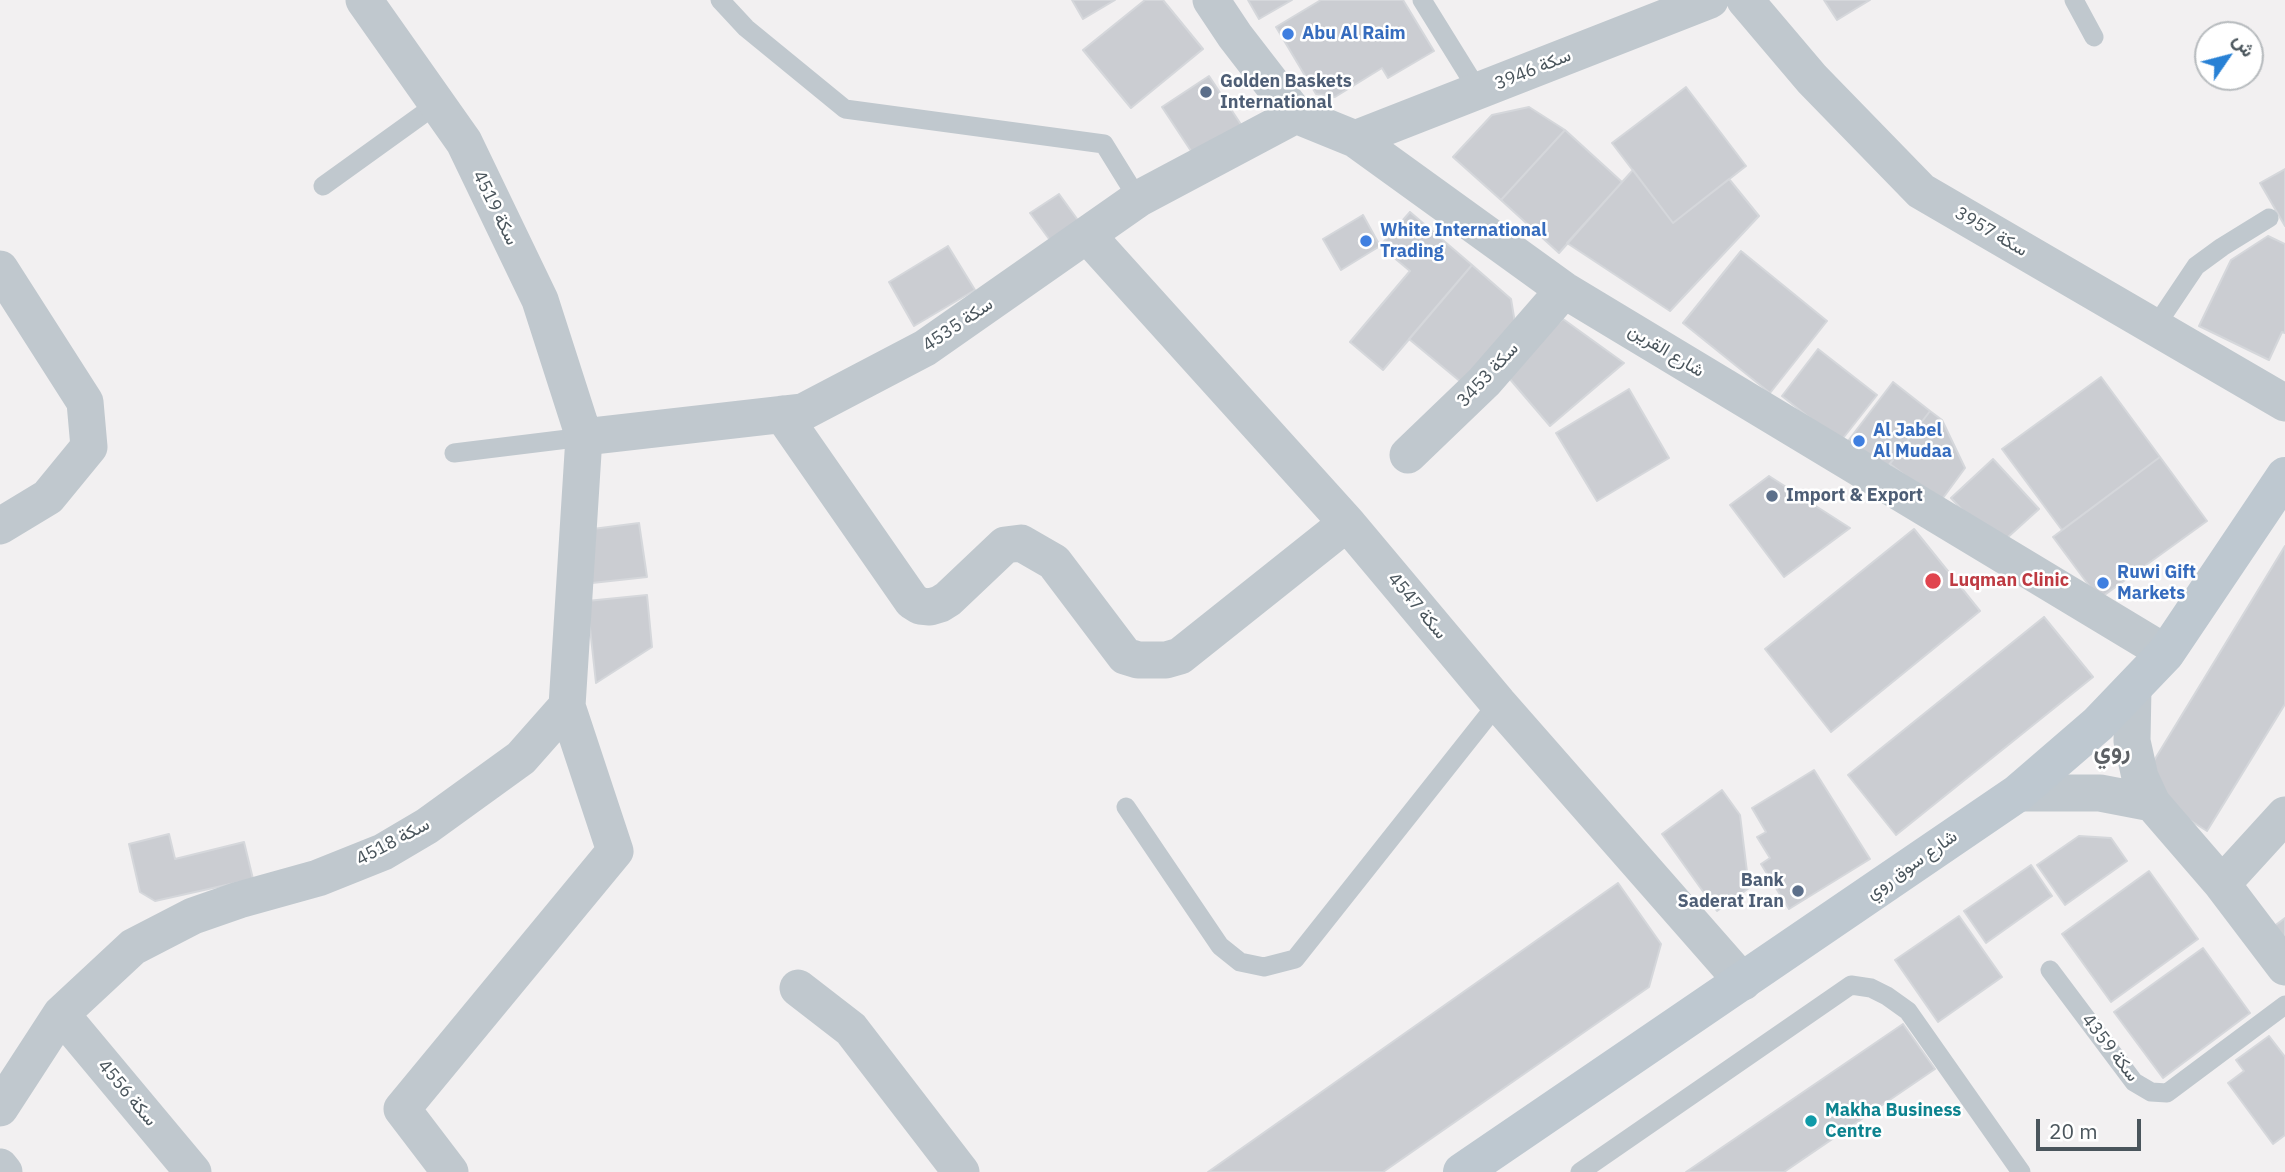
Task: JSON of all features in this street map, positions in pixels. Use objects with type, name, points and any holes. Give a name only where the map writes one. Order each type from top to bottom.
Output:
[{"type":"main road","name":"شارع سوق روي","points":[[1462,1172],[2018,793],[2098,724],[2166,653],[2285,476]]},
{"type":"street","name":"سكة 4519","points":[[365,0],[464,142],[540,300],[584,437]]},
{"type":"street","points":[[1211,0],[1296,115]]},
{"type":"street","name":"سكة 3946","points":[[1355,139],[1710,0]]},
{"type":"street","name":"سكة 3957","points":[[1745,0],[1812,79],[1921,191],[2285,403]]},
{"type":"street","name":"سكة 4535","points":[[584,437],[803,412],[925,348],[1138,199],[1296,115]]},
{"type":"street","name":"شارع القرين","points":[[1296,115],[1355,139],[1564,290],[2166,653]]},
{"type":"street","name":"سكة 4547","points":[[1087,235],[1347,523],[1498,703],[1742,982]]},
{"type":"street","points":[[0,269],[85,402],[89,447],[69,475],[48,497],[0,526]]},
{"type":"street","name":"سكة 3453","points":[[1408,455],[1485,382],[1564,290]]},
{"type":"street","points":[[782,414],[912,601],[920,606],[940,604],[1006,545],[1021,542],[1054,562],[1125,656],[1138,660],[1166,660],[1180,656],[1347,523]]},
{"type":"street","points":[[450,1172],[402,1109],[615,852],[567,706],[584,437]]},
{"type":"street","points":[[2133,688],[2132,741],[2140,777],[2152,803],[2222,884],[2285,967]]},
{"type":"street","name":"سكة 4518","points":[[0,1108],[61,1014],[133,947],[193,916],[318,878],[383,852],[427,826],[521,758],[567,706]]},
{"type":"street","points":[[2018,793],[2100,793],[2152,803]]},
{"type":"street","points":[[2222,884],[2285,815]]},
{"type":"street","points":[[798,988],[851,1028],[961,1172]]},
{"type":"street","name":"سكة 4556","points":[[61,1014],[193,1172]]},
{"type":"street","points":[[0,1167],[4,1172]]},
{"type":"lane","points":[[720,0],[746,28],[845,109],[1104,144],[1138,199]]},
{"type":"lane","points":[[1422,0],[1479,92]]},
{"type":"lane","points":[[2074,0],[2094,37]]},
{"type":"lane","points":[[323,186],[437,104]]},
{"type":"lane","points":[[2155,327],[2196,266],[2269,218]]},
{"type":"lane","points":[[454,453],[584,437]]},
{"type":"lane","points":[[1126,807],[1220,946],[1240,962],[1264,967],[1295,958],[1498,703]]},
{"type":"lane","name":"سكة 4359","points":[[2050,970],[2134,1083],[2151,1092],[2166,1093],[2285,1005]]},
{"type":"lane","points":[[1580,1172],[1851,985],[1871,988],[1908,1011],[2021,1172]]},
{"type":"building","points":[[1072,0],[1115,0],[1083,19]]},
{"type":"building","points":[[1145,0],[1163,0],[1203,49],[1131,108],[1083,50]]},
{"type":"building","points":[[1248,0],[1292,0],[1259,19]]},
{"type":"building","points":[[1321,0],[1403,0],[1434,51],[1388,78],[1382,68],[1335,97],[1316,94],[1276,27]]},
{"type":"building","points":[[1824,0],[1870,0],[1837,20]]},
{"type":"building","points":[[1209,76],[1242,126],[1195,157],[1162,107]]},
{"type":"building","points":[[1686,87],[1746,166],[1673,223],[1612,143]]},
{"type":"building","points":[[1529,107],[1565,130],[1501,200],[1453,157],[1492,115]]},
{"type":"building","points":[[1565,130],[1622,182],[1559,253],[1501,200]]},
{"type":"building","points":[[2285,169],[2285,226],[2260,183]]},
{"type":"building","points":[[1633,170],[1673,223],[1729,179],[1759,216],[1670,311],[1567,243]]},
{"type":"building","points":[[1059,194],[1080,223],[1052,243],[1030,213]]},
{"type":"building","points":[[1410,212],[1472,265],[1383,370],[1350,342],[1410,271],[1380,246]]},
{"type":"building","points":[[1363,215],[1380,246],[1341,270],[1323,239]]},
{"type":"building","points":[[2268,236],[2285,244],[2285,333],[2282,332],[2269,360],[2199,326],[2231,260]]},
{"type":"building","points":[[948,246],[975,290],[914,326],[889,282]]},
{"type":"building","points":[[1741,251],[1827,321],[1770,393],[1683,323]]},
{"type":"building","points":[[1472,265],[1511,299],[1516,329],[1467,387],[1409,339]]},
{"type":"building","points":[[1563,319],[1624,363],[1550,426],[1503,371]]},
{"type":"building","points":[[1818,349],[1877,395],[1840,442],[1782,396]]},
{"type":"building","points":[[2101,377],[2160,457],[2062,530],[2002,449]]},
{"type":"building","points":[[1893,382],[1930,411],[1885,470],[1848,441]]},
{"type":"building","points":[[1629,389],[1669,458],[1597,501],[1556,433]]},
{"type":"building","points":[[1930,411],[1942,420],[1965,468],[1940,502],[1890,464]]},
{"type":"building","points":[[2160,457],[2207,521],[2099,599],[2053,537]]},
{"type":"building","points":[[1993,459],[2039,509],[1997,547],[1951,498]]},
{"type":"building","points":[[1769,476],[1850,528],[1784,577],[1730,505]]},
{"type":"building","points":[[639,523],[647,577],[592,583],[585,530]]},
{"type":"building","points":[[1914,529],[1980,611],[1831,732],[1765,649]]},
{"type":"building","points":[[2285,546],[2285,704],[2207,831],[2153,797],[2144,777]]},
{"type":"building","points":[[647,595],[652,647],[596,683],[587,601]]},
{"type":"building","points":[[2044,617],[2093,677],[1896,835],[1848,775]]},
{"type":"building","points":[[1814,770],[1870,859],[1789,909],[1761,864],[1770,858],[1757,837],[1766,832],[1752,808]]},
{"type":"building","points":[[1722,790],[1740,815],[1749,888],[1717,911],[1662,834]]},
{"type":"building","points":[[169,834],[175,859],[244,842],[253,879],[155,901],[140,892],[129,844]]},
{"type":"building","points":[[2079,836],[2111,838],[2127,861],[2065,905],[2037,865]]},
{"type":"building","points":[[2031,865],[2052,896],[1986,943],[1964,911]]},
{"type":"building","points":[[2149,871],[2198,939],[2111,1002],[2062,934]]},
{"type":"building","points":[[1618,883],[1661,944],[1649,987],[1383,1172],[1208,1172]]},
{"type":"building","points":[[1959,916],[2002,977],[1938,1022],[1895,960]]},
{"type":"building","points":[[2285,918],[2285,952],[2269,930]]},
{"type":"building","points":[[2203,948],[2250,1013],[2163,1078],[2114,1012]]},
{"type":"building","name":"Makha Business Centre","points":[[1903,1024],[1935,1069],[1784,1172],[1686,1172]]},
{"type":"building","points":[[2269,1036],[2285,1057],[2285,1135],[2273,1144],[2228,1083],[2244,1071],[2236,1060]]},
{"type":"place","name":"Abu Al Raim","points":[[1288,34]]},
{"type":"place","name":"Golden Baskets International","points":[[1206,92]]},
{"type":"place","name":"White International Trading","points":[[1366,241]]},
{"type":"place","name":"Al Jabel Al Mudaa","points":[[1859,441]]},
{"type":"place","name":"Import & Export","points":[[1772,496]]},
{"type":"place","name":"Luqman Clinic","points":[[1933,581]]},
{"type":"place","name":"Ruwi Gift Markets","points":[[2103,583]]},
{"type":"place","name":"Bank Saderat Iran","points":[[1798,891]]},
{"type":"place","name":"Makha Business Centre","points":[[1811,1121]]},
{"type":"district","name":"روي","points":[[2112,751]]}]
